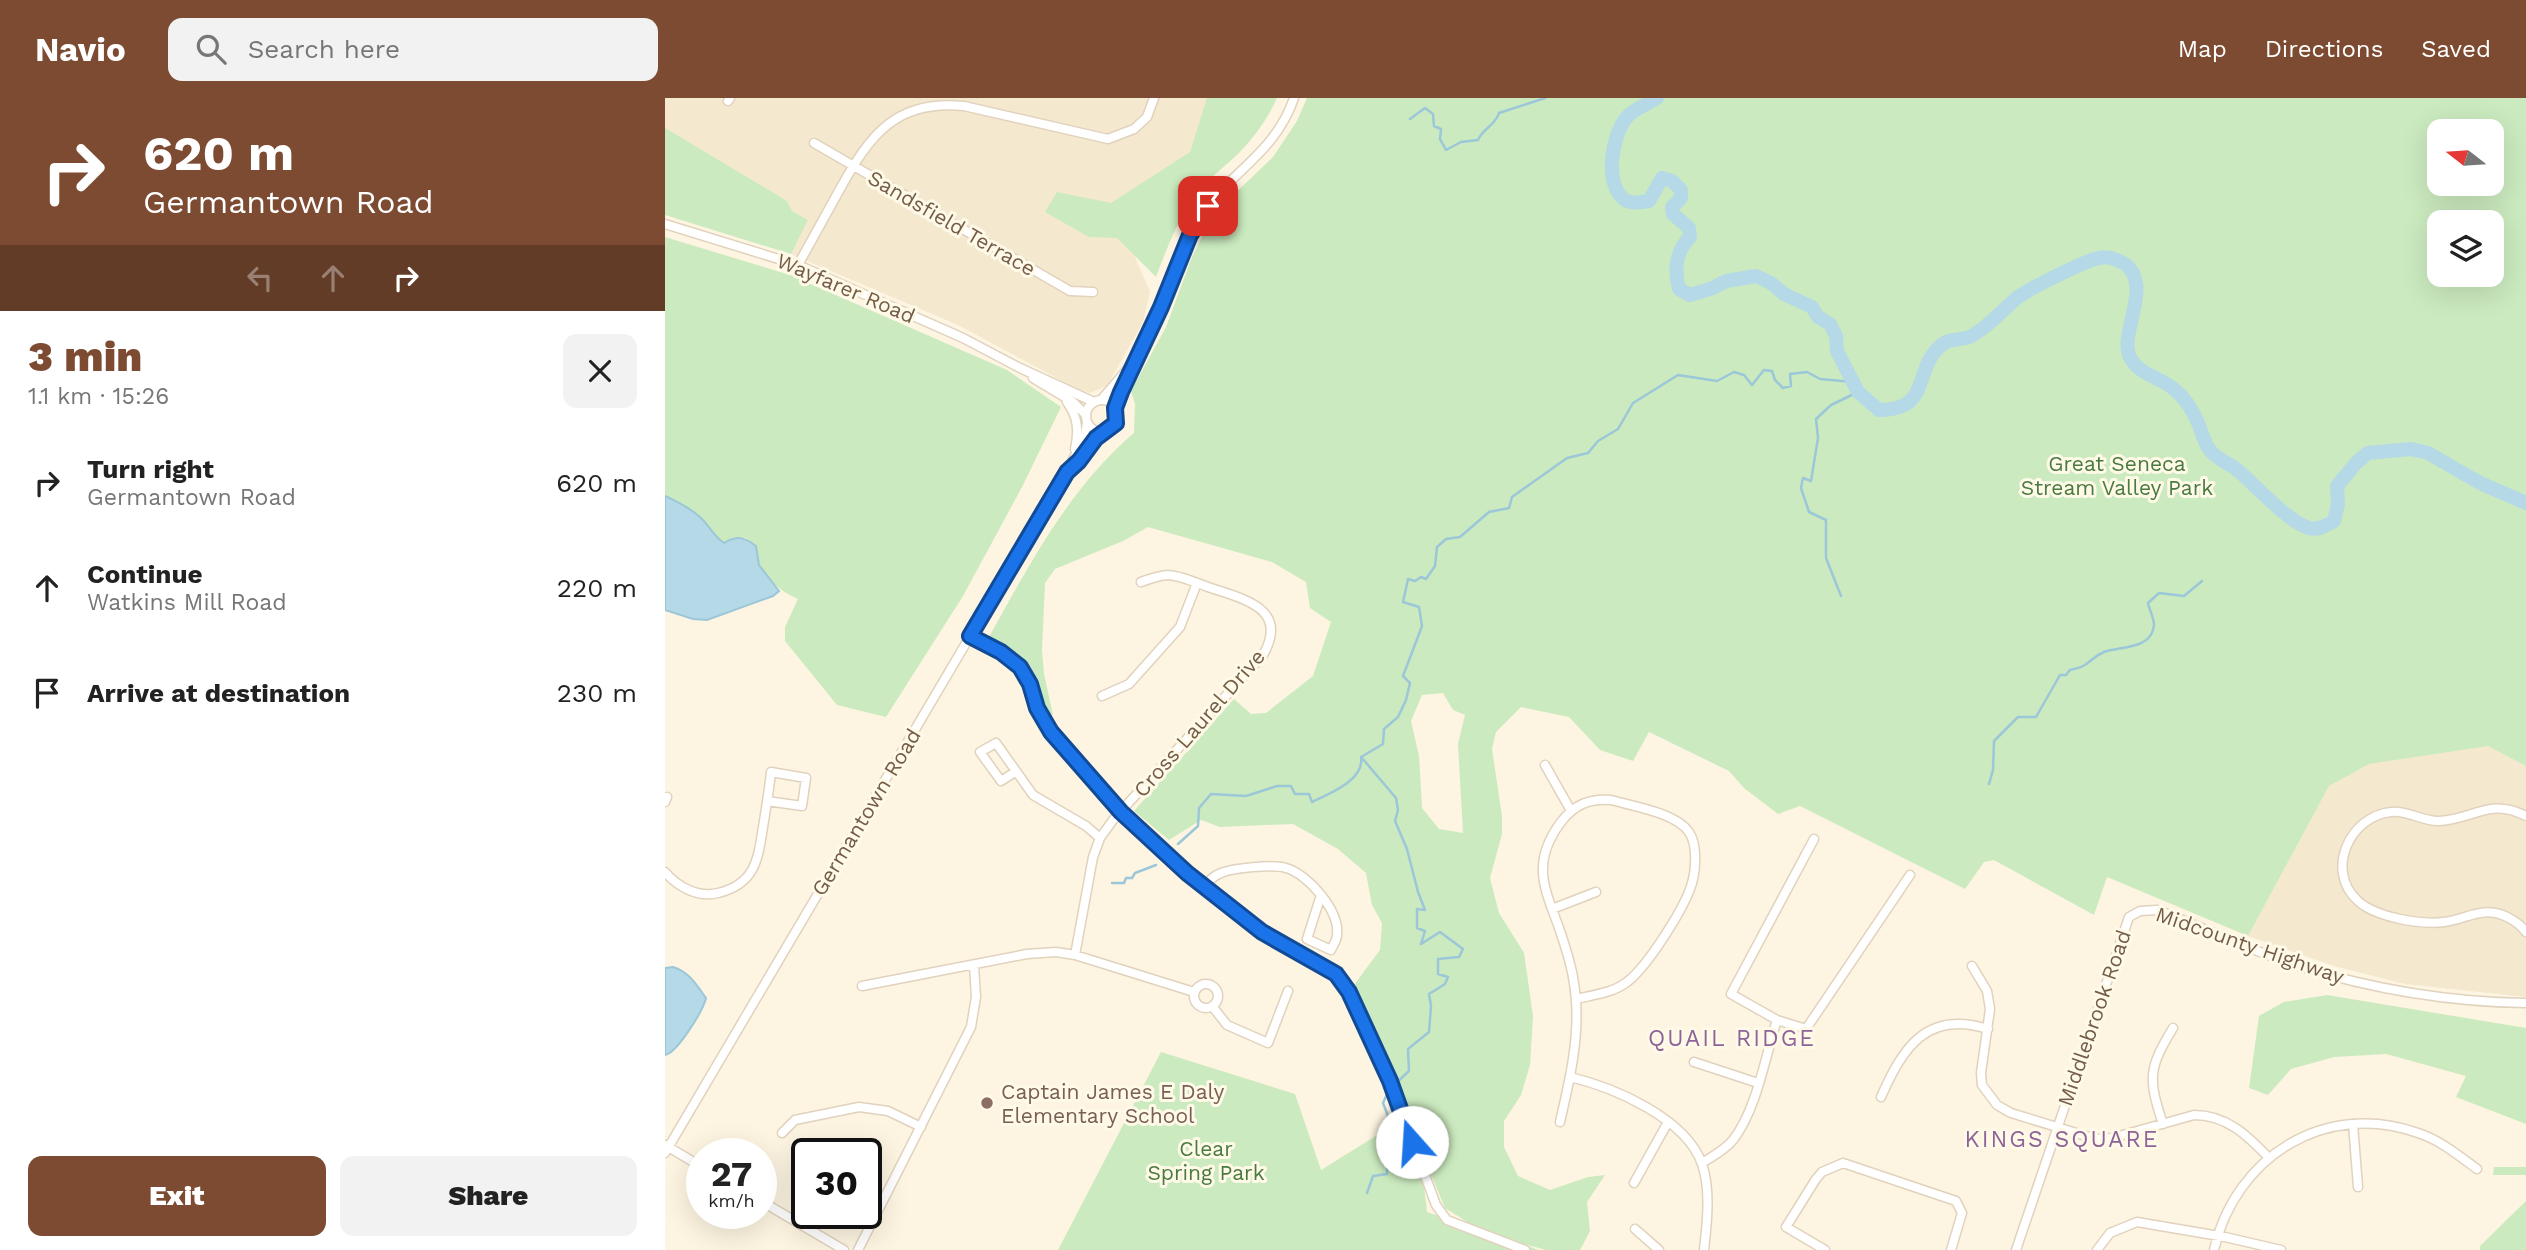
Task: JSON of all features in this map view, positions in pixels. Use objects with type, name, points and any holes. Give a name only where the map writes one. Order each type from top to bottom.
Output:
[{"type":"street","points":[[798,265],[870,140],[888,123],[922,107],[949,104],[964,106],[1108,139],[1134,129],[1147,117],[1154,98]]},
{"type":"street","points":[[1139,354],[1114,387],[1097,401],[1087,419],[1093,430],[1103,432],[1116,423],[1115,408],[1161,307],[1190,235],[1200,218],[1221,191],[1273,138],[1294,98]]},
{"type":"street","name":"Sandsfield Terrace","points":[[814,143],[1070,291],[1093,292]]},
{"type":"street","name":"Wayfarer Road","points":[[665,224],[798,265],[1097,401]]},
{"type":"street","name":"Wayfarer Road","points":[[1020,368],[1080,408],[1087,419]]},
{"type":"street","points":[[1065,399],[1077,421],[1078,435],[1067,472]]},
{"type":"street","points":[[1097,401],[1109,402],[1115,408]]},
{"type":"street","name":"Germantown Road","points":[[666,1149],[1067,472],[1085,435],[1087,419]]},
{"type":"street","name":"Germantown Road","points":[[1067,472],[1103,432]]},
{"type":"street","name":"Cross Laurel Drive","points":[[1075,955],[1093,857],[1100,838],[1268,647],[1270,622],[1262,610],[1249,601],[1165,575],[1140,582]]},
{"type":"street","points":[[1102,696],[1129,684],[1180,627],[1197,583]]},
{"type":"street","points":[[970,636],[1001,652],[1020,667],[1030,684],[1037,708],[1051,732],[1121,812],[1204,887],[1262,932],[1336,974],[1349,992],[1391,1082],[1436,1205],[1447,1220],[1525,1250]]},
{"type":"street","points":[[1015,772],[1001,781],[981,752],[996,743],[1033,795],[1086,826],[1100,838]]},
{"type":"street","points":[[1545,765],[1570,809]]},
{"type":"street","points":[[665,872],[680,886],[701,894],[712,895],[730,890],[746,880],[758,859],[771,772],[806,778],[802,806],[767,801]]},
{"type":"street","points":[[1560,1122],[1576,1032],[1576,999],[1565,944],[1543,884],[1542,865],[1548,843],[1570,809],[1601,799],[1675,819],[1691,834],[1695,851],[1693,879],[1685,902],[1646,963],[1625,984],[1576,999]]},
{"type":"street","points":[[2526,816],[2508,808],[2489,807],[2437,821],[2401,812],[2369,818],[2350,836],[2344,851],[2343,871],[2345,883],[2356,900],[2380,913],[2425,923],[2446,922],[2481,911],[2494,911],[2515,921],[2526,932]]},
{"type":"street","points":[[1814,839],[1731,994],[1777,1020],[1806,1029],[1910,875]]},
{"type":"street","points":[[1204,887],[1218,873],[1277,867],[1304,876],[1321,895],[1338,931],[1331,950],[1307,939],[1321,895]]},
{"type":"street","points":[[1552,909],[1596,892]]},
{"type":"street","name":"Midcounty Highway","points":[[2140,911],[2157,910],[2297,965],[2364,983],[2421,996],[2526,1003]]},
{"type":"street","name":"Middlebrook Road","points":[[2016,1250],[2129,917],[2140,911]]},
{"type":"street","points":[[862,986],[1027,954],[1056,952],[1075,955],[1194,992]]},
{"type":"street","points":[[858,1250],[971,1027],[977,996],[974,965]]},
{"type":"street","points":[[1972,966],[1987,991],[1990,1009],[1981,1073],[1982,1085],[1997,1105],[2011,1113],[2096,1139],[2112,1138],[2194,1115],[2204,1115],[2226,1121],[2246,1135],[2269,1158]]},
{"type":"street","points":[[1201,985],[1212,985],[1218,992],[1218,998],[1212,1006],[1201,1007],[1195,1000],[1194,992],[1201,985]]},
{"type":"street","points":[[1212,1006],[1235,1031],[1268,1043],[1288,990]]},
{"type":"street","points":[[1702,1163],[1722,1151],[1733,1140],[1751,1106],[1777,1020]]},
{"type":"street","points":[[1881,1097],[1892,1071],[1909,1045],[1925,1032],[1958,1024],[1988,1029]]},
{"type":"street","points":[[2163,1124],[2156,1103],[2152,1073],[2158,1053],[2173,1028]]},
{"type":"street","points":[[1694,1062],[1758,1083]]},
{"type":"street","points":[[1570,1077],[1592,1082],[1621,1094],[1668,1122],[1682,1135],[1702,1163],[1708,1212],[1704,1250]]},
{"type":"street","points":[[782,1133],[795,1120],[859,1107],[888,1111],[921,1127]]},
{"type":"street","points":[[1634,1183],[1668,1122]]},
{"type":"street","points":[[2353,1124],[2358,1187]]},
{"type":"street","points":[[2214,1250],[2225,1215],[2252,1173],[2285,1146],[2309,1134],[2336,1126],[2385,1125],[2417,1133],[2442,1144],[2477,1168]]},
{"type":"street","points":[[666,1149],[686,1159]]},
{"type":"street","points":[[1825,1250],[1786,1227],[1822,1172],[1843,1163],[1956,1201],[1962,1213],[1951,1250]]},
{"type":"street","points":[[777,1210],[844,1250]]},
{"type":"street","points":[[2097,1250],[2110,1233],[2137,1222],[2281,1250]]},
{"type":"street","points":[[1636,1229],[1658,1250]]},
{"type":"shaded area","points":[[665,98],[1223,98],[1209,142],[1113,206],[1150,292],[1143,322],[1107,386],[1090,393],[1079,390],[958,325],[791,254],[808,220],[665,137]]},
{"type":"shaded area","points":[[2488,745],[2526,766],[2526,997],[2405,984],[2334,966],[2248,936],[2329,786],[2369,764]]},
{"type":"green space","points":[[1207,98],[1277,98],[1251,140],[1193,199],[1175,231],[1156,277],[1117,238],[1089,237],[1045,212],[1057,192],[1111,203],[1190,152]]},
{"type":"green space","name":"Great Seneca Stream Valley Park","points":[[1307,98],[2526,98],[2526,766],[2488,746],[2369,764],[2329,786],[2248,936],[2107,877],[2094,915],[1994,860],[1984,862],[1965,889],[1800,806],[1778,814],[1744,788],[1729,771],[1649,732],[1633,761],[1600,750],[1569,717],[1521,707],[1496,732],[1492,749],[1502,816],[1502,834],[1490,878],[1499,913],[1524,953],[1533,1016],[1530,1065],[1521,1095],[1504,1121],[1504,1147],[1518,1176],[1550,1190],[1588,1177],[1605,1175],[1587,1202],[1590,1231],[1580,1250],[1546,1250],[1524,1244],[1538,1250],[1058,1250],[1161,1052],[1295,1094],[1321,1170],[1408,1116],[1354,985],[1380,950],[1382,923],[1372,905],[1366,873],[1338,849],[1293,824],[1220,827],[1201,820],[1169,840],[1134,811],[1234,699],[1251,714],[1266,713],[1313,676],[1331,622],[1310,608],[1306,582],[1272,562],[1148,527],[1123,541],[1055,569],[1045,583],[1042,650],[1053,715],[1047,713],[1030,666],[989,637],[1036,555],[1071,502],[1111,454],[1134,433],[1135,404],[1131,391],[1166,327],[1192,257],[1206,229],[1228,200],[1273,157],[1297,121]],"holes":[[[1443,693],[1453,710],[1465,715],[1458,744],[1463,833],[1439,829],[1422,808],[1419,756],[1411,721],[1422,695]],[[1419,1146],[1445,1208],[1482,1231],[1427,1212]]]},
{"type":"green space","points":[[665,128],[787,201],[792,211],[808,220],[791,254],[665,215]]},
{"type":"green space","points":[[665,237],[790,275],[1007,370],[1061,407],[1022,487],[963,596],[886,717],[837,705],[785,641],[785,627],[798,599],[772,582],[746,538],[734,537],[724,543],[692,511],[665,498]]},
{"type":"green space","points":[[2327,995],[2526,1028],[2526,1124],[2456,1097],[2466,1076],[2386,1054],[2334,1057],[2291,1069],[2268,1095],[2249,1088],[2259,1016],[2284,1002]]},
{"type":"green space","points":[[2494,1167],[2526,1167],[2526,1175],[2493,1175]]},
{"type":"green space","points":[[2526,1201],[2526,1250],[2480,1250],[2480,1246]]},
{"type":"water","points":[[665,496],[696,514],[724,543],[740,538],[756,546],[759,565],[779,591],[773,596],[707,620],[693,619],[665,610]]},
{"type":"water","points":[[673,967],[688,975],[706,998],[689,1031],[670,1053],[665,1055],[665,968]]},
{"type":"waterway","points":[[1410,119],[1425,108],[1433,114],[1434,126],[1441,129],[1440,139],[1446,150],[1461,142],[1478,140],[1499,113],[1545,98]]},
{"type":"waterway","points":[[1657,98],[1631,113],[1622,124],[1614,146],[1612,173],[1619,194],[1630,202],[1649,201],[1662,178],[1672,181],[1681,190],[1681,198],[1672,207],[1673,214],[1689,228],[1690,237],[1681,249],[1677,262],[1679,289],[1690,295],[1726,281],[1756,276],[1771,283],[1784,294],[1812,307],[1818,317],[1830,324],[1836,336],[1837,351],[1858,392],[1879,410],[1907,404],[1914,397],[1931,357],[1943,344],[1973,335],[2018,297],[2045,282],[2092,260],[2109,258],[2125,264],[2133,273],[2136,284],[2127,345],[2133,362],[2182,397],[2195,416],[2206,443],[2218,458],[2235,468],[2280,510],[2300,524],[2316,529],[2334,521],[2338,504],[2337,486],[2368,453],[2411,449],[2428,453],[2480,483],[2526,503]]},
{"type":"waterway","points":[[1178,844],[1198,826],[1199,808],[1211,794],[1246,796],[1277,786],[1291,786],[1295,794],[1309,794],[1312,802],[1352,779],[1361,765],[1361,757],[1383,744],[1384,729],[1398,717],[1406,700],[1410,683],[1403,676],[1422,626],[1419,607],[1403,602],[1408,579],[1426,579],[1435,566],[1437,547],[1446,539],[1460,537],[1489,512],[1509,508],[1512,497],[1567,458],[1588,453],[1598,441],[1618,429],[1633,403],[1678,375],[1717,381],[1734,372],[1744,375],[1752,385],[1764,370],[1772,371],[1775,380],[1783,388],[1791,386],[1790,374],[1807,372],[1820,379],[1853,382]]},
{"type":"waterway","points":[[1841,596],[1826,558],[1826,520],[1809,512],[1801,488],[1803,478],[1811,481],[1818,438],[1816,419],[1831,405],[1858,392]]},
{"type":"waterway","points":[[1989,784],[1993,770],[1994,741],[2018,717],[2036,717],[2060,675],[2066,675],[2070,670],[2086,665],[2104,652],[2142,643],[2148,639],[2154,625],[2148,603],[2159,593],[2184,596],[2202,581]]},
{"type":"waterway","points":[[1362,758],[1396,798],[1398,810],[1395,821],[1407,849],[1425,910],[1417,909],[1417,928],[1425,931],[1421,944],[1440,932],[1463,949],[1459,957],[1438,959],[1438,974],[1448,977],[1445,984],[1429,994],[1429,1032],[1408,1049],[1409,1071],[1394,1085]]},
{"type":"waterway","points":[[1112,883],[1124,883],[1126,878],[1132,878],[1135,873],[1156,865]]},
{"type":"waterway","points":[[1367,1193],[1373,1176],[1387,1174],[1388,1116],[1383,1103],[1389,1090]]},
{"type":"place","name":"Captain James E Daly Elementary School","points":[[987,1103]]},
{"type":"district","name":"QUAIL RIDGE","points":[[1732,1038]]},
{"type":"district","name":"KINGS SQUARE","points":[[2062,1139]]},
{"type":"route","points":[[1208,206],[1190,235],[1153,326],[1121,392],[1115,408],[1118,418],[1116,423],[1089,445],[1079,461],[1067,472],[970,636],[1001,652],[1020,667],[1030,684],[1037,708],[1051,732],[1121,812],[1187,873],[1262,932],[1336,974],[1349,992],[1390,1081],[1412,1142]]},
{"type":"park label","name":"Clear Spring Park","points":[[1206,1160]]}]
